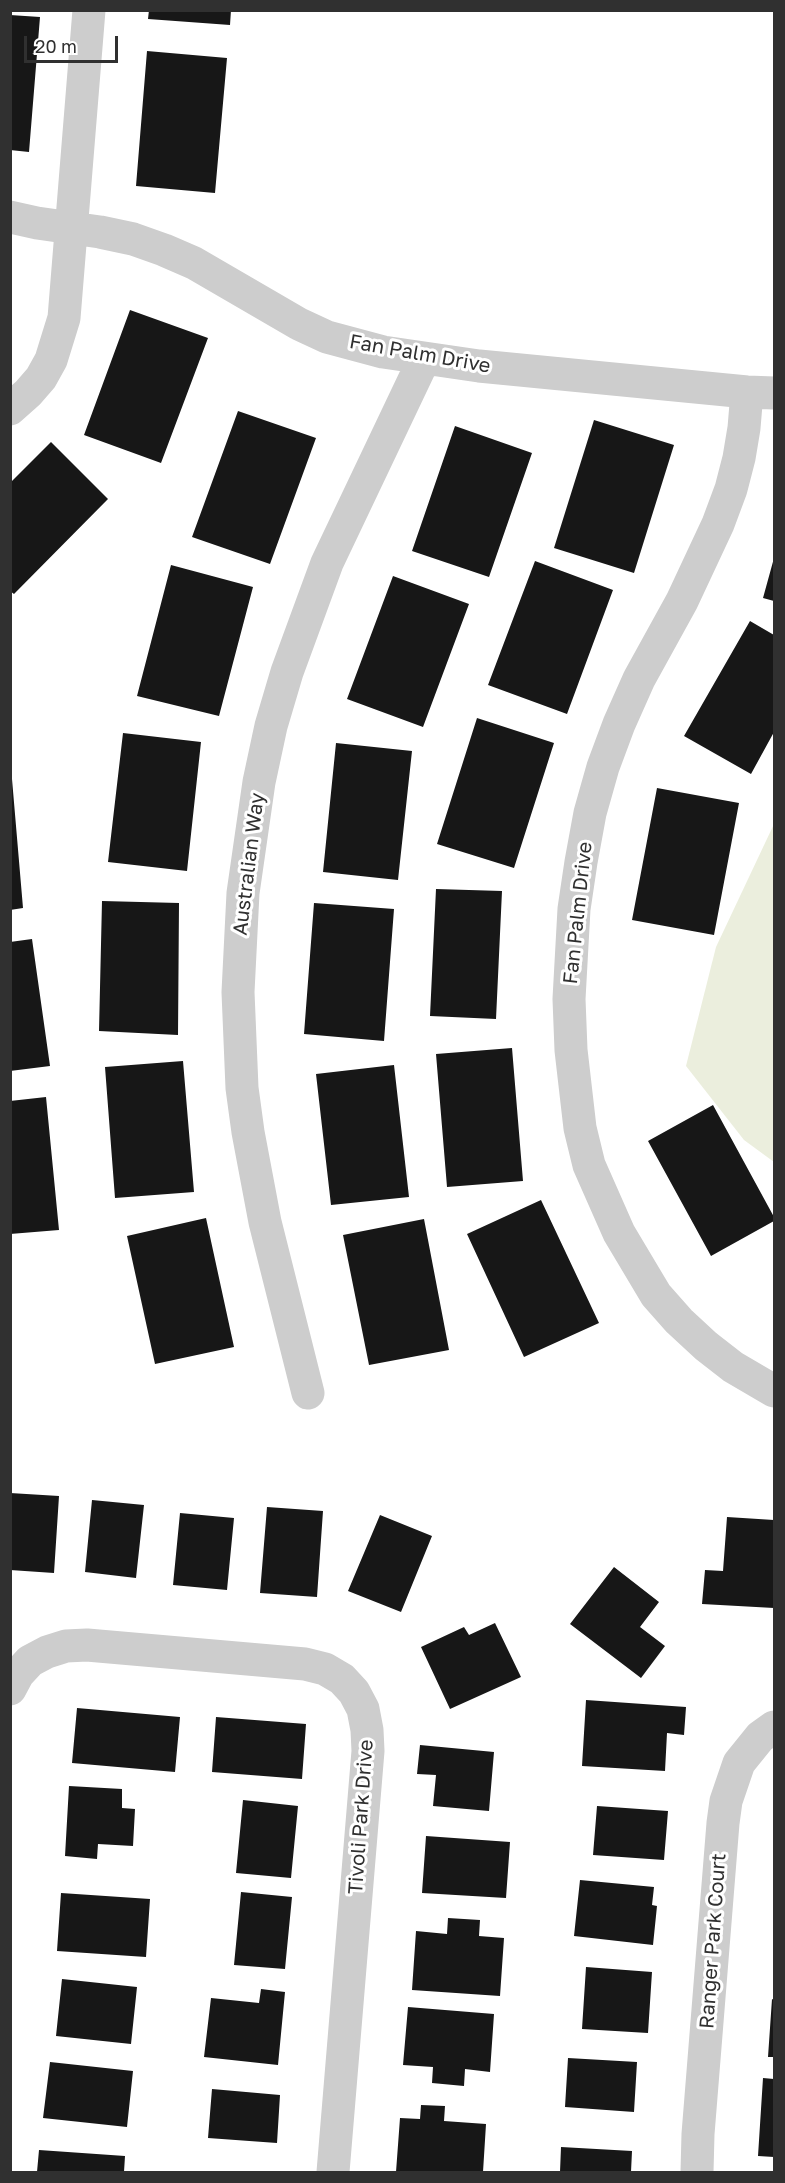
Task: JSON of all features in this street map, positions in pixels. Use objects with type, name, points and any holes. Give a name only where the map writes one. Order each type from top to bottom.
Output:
[{"type":"street","points":[[10,409],[41,378],[59,341],[67,294],[89,10]]},
{"type":"street","name":"Fan Palm Drive","points":[[10,217],[133,239],[164,250],[194,263],[299,324],[327,337],[365,347],[424,359],[761,392],[744,428],[731,489],[718,524],[682,601],[639,679],[603,767],[590,813],[574,909],[569,999],[572,1060],[580,1128],[589,1165],[619,1233],[636,1265],[679,1321],[724,1360],[774,1391]]},
{"type":"street","name":"Australian Way","points":[[308,1393],[265,1222],[242,1088],[238,992],[243,893],[259,782],[271,726],[287,672],[327,563],[424,359]]},
{"type":"street","name":"Tivoli Park Drive","points":[[10,1689],[18,1674],[30,1661],[66,1646],[87,1645],[304,1664],[325,1669],[342,1679],[354,1692],[363,1709],[368,1751],[333,2172]]},
{"type":"street","name":"Ranger Park Court","points":[[697,2172],[698,2134],[723,1823],[731,1782],[739,1763],[760,1737],[774,1727]]},
{"type":"green space","points":[[774,824],[774,1162],[744,1140],[686,1066],[716,947]]},
{"type":"building","points":[[149,10],[231,10],[230,25],[148,19]]},
{"type":"building","points":[[10,15],[40,17],[29,152],[10,150]]},
{"type":"building","points":[[147,51],[227,58],[215,193],[136,186]]},
{"type":"building","points":[[130,310],[208,338],[161,463],[84,435]]},
{"type":"building","points":[[238,411],[316,438],[270,564],[192,537]]},
{"type":"building","points":[[594,420],[674,445],[634,573],[554,548]]},
{"type":"building","points":[[455,426],[532,453],[489,577],[412,551]]},
{"type":"building","points":[[51,442],[108,499],[14,594],[10,591],[10,483]]},
{"type":"building","points":[[774,558],[774,601],[763,598]]},
{"type":"building","points":[[535,561],[613,590],[567,714],[488,685]]},
{"type":"building","points":[[171,565],[253,587],[219,716],[137,696]]},
{"type":"building","points":[[393,576],[469,604],[423,727],[347,699]]},
{"type":"building","points":[[750,621],[774,635],[774,732],[751,774],[684,736]]},
{"type":"building","points":[[477,718],[554,743],[514,868],[437,844]]},
{"type":"building","points":[[123,733],[201,742],[187,871],[108,862]]},
{"type":"building","points":[[336,743],[412,751],[398,880],[323,872]]},
{"type":"building","points":[[12,779],[23,908],[10,910],[10,780]]},
{"type":"building","points":[[657,788],[739,803],[714,935],[632,920]]},
{"type":"building","points":[[436,889],[502,891],[496,1019],[430,1016]]},
{"type":"building","points":[[102,901],[179,903],[178,1035],[99,1031]]},
{"type":"building","points":[[314,903],[394,909],[384,1041],[304,1034]]},
{"type":"building","points":[[32,939],[50,1066],[10,1071],[10,942]]},
{"type":"building","points":[[512,1048],[523,1181],[447,1187],[436,1054]]},
{"type":"building","points":[[183,1061],[194,1192],[115,1198],[105,1067]]},
{"type":"building","points":[[394,1065],[409,1197],[331,1205],[316,1074]]},
{"type":"building","points":[[46,1097],[59,1230],[10,1234],[10,1101]]},
{"type":"building","points":[[713,1105],[774,1217],[774,1221],[711,1256],[648,1141]]},
{"type":"building","points":[[541,1200],[599,1323],[524,1357],[467,1234]]},
{"type":"building","points":[[206,1218],[234,1347],[155,1364],[127,1236]]},
{"type":"building","points":[[424,1219],[449,1350],[369,1365],[343,1235]]},
{"type":"building","points":[[10,1493],[59,1496],[54,1573],[10,1570]]},
{"type":"building","points":[[92,1500],[144,1505],[136,1578],[85,1572]]},
{"type":"building","points":[[267,1507],[323,1511],[317,1597],[260,1593]]},
{"type":"building","points":[[180,1513],[234,1518],[227,1590],[173,1585]]},
{"type":"building","points":[[380,1515],[432,1536],[401,1612],[348,1591]]},
{"type":"building","points":[[727,1517],[774,1520],[774,1608],[702,1604],[705,1570],[723,1571]]},
{"type":"building","points":[[614,1567],[659,1602],[640,1627],[665,1646],[641,1678],[570,1624]]},
{"type":"building","points":[[495,1623],[521,1677],[450,1709],[421,1647],[464,1627],[469,1635]]},
{"type":"building","points":[[586,1700],[686,1707],[684,1735],[667,1733],[665,1771],[582,1766]]},
{"type":"building","points":[[77,1708],[180,1717],[175,1772],[72,1763]]},
{"type":"building","points":[[216,1717],[306,1724],[302,1779],[212,1772]]},
{"type":"building","points":[[420,1745],[494,1752],[489,1811],[433,1806],[436,1775],[417,1774]]},
{"type":"building","points":[[69,1786],[122,1789],[122,1808],[135,1809],[133,1846],[98,1844],[97,1859],[65,1856]]},
{"type":"building","points":[[243,1800],[298,1806],[291,1878],[236,1873]]},
{"type":"building","points":[[597,1806],[668,1811],[664,1860],[593,1855]]},
{"type":"building","points":[[426,1836],[510,1842],[506,1898],[422,1893]]},
{"type":"building","points":[[580,1880],[654,1887],[652,1905],[657,1906],[653,1945],[574,1936]]},
{"type":"building","points":[[241,1892],[292,1897],[285,1969],[234,1965]]},
{"type":"building","points":[[61,1893],[150,1899],[146,1957],[57,1951]]},
{"type":"building","points":[[448,1918],[480,1920],[479,1936],[504,1938],[500,1996],[412,1990],[416,1931],[447,1934]]},
{"type":"building","points":[[586,1967],[652,1972],[648,2033],[582,2029]]},
{"type":"building","points":[[62,1979],[137,1987],[131,2044],[56,2036]]},
{"type":"building","points":[[261,1989],[285,1992],[278,2065],[204,2057],[211,1998],[259,2003]]},
{"type":"building","points":[[772,1999],[774,2000],[774,2057],[768,2057]]},
{"type":"building","points":[[408,2007],[494,2014],[490,2072],[465,2069],[464,2086],[432,2083],[433,2067],[403,2065]]},
{"type":"building","points":[[568,2058],[637,2062],[634,2112],[565,2107]]},
{"type":"building","points":[[50,2062],[133,2071],[127,2127],[43,2118]]},
{"type":"building","points":[[763,2078],[774,2079],[774,2157],[758,2156]]},
{"type":"building","points":[[212,2089],[280,2095],[277,2143],[208,2138]]},
{"type":"building","points":[[421,2105],[445,2106],[444,2121],[486,2124],[483,2172],[396,2172],[400,2118],[420,2119]]},
{"type":"building","points":[[561,2147],[632,2151],[631,2172],[560,2172]]},
{"type":"building","points":[[39,2150],[125,2156],[124,2172],[37,2172]]}]
